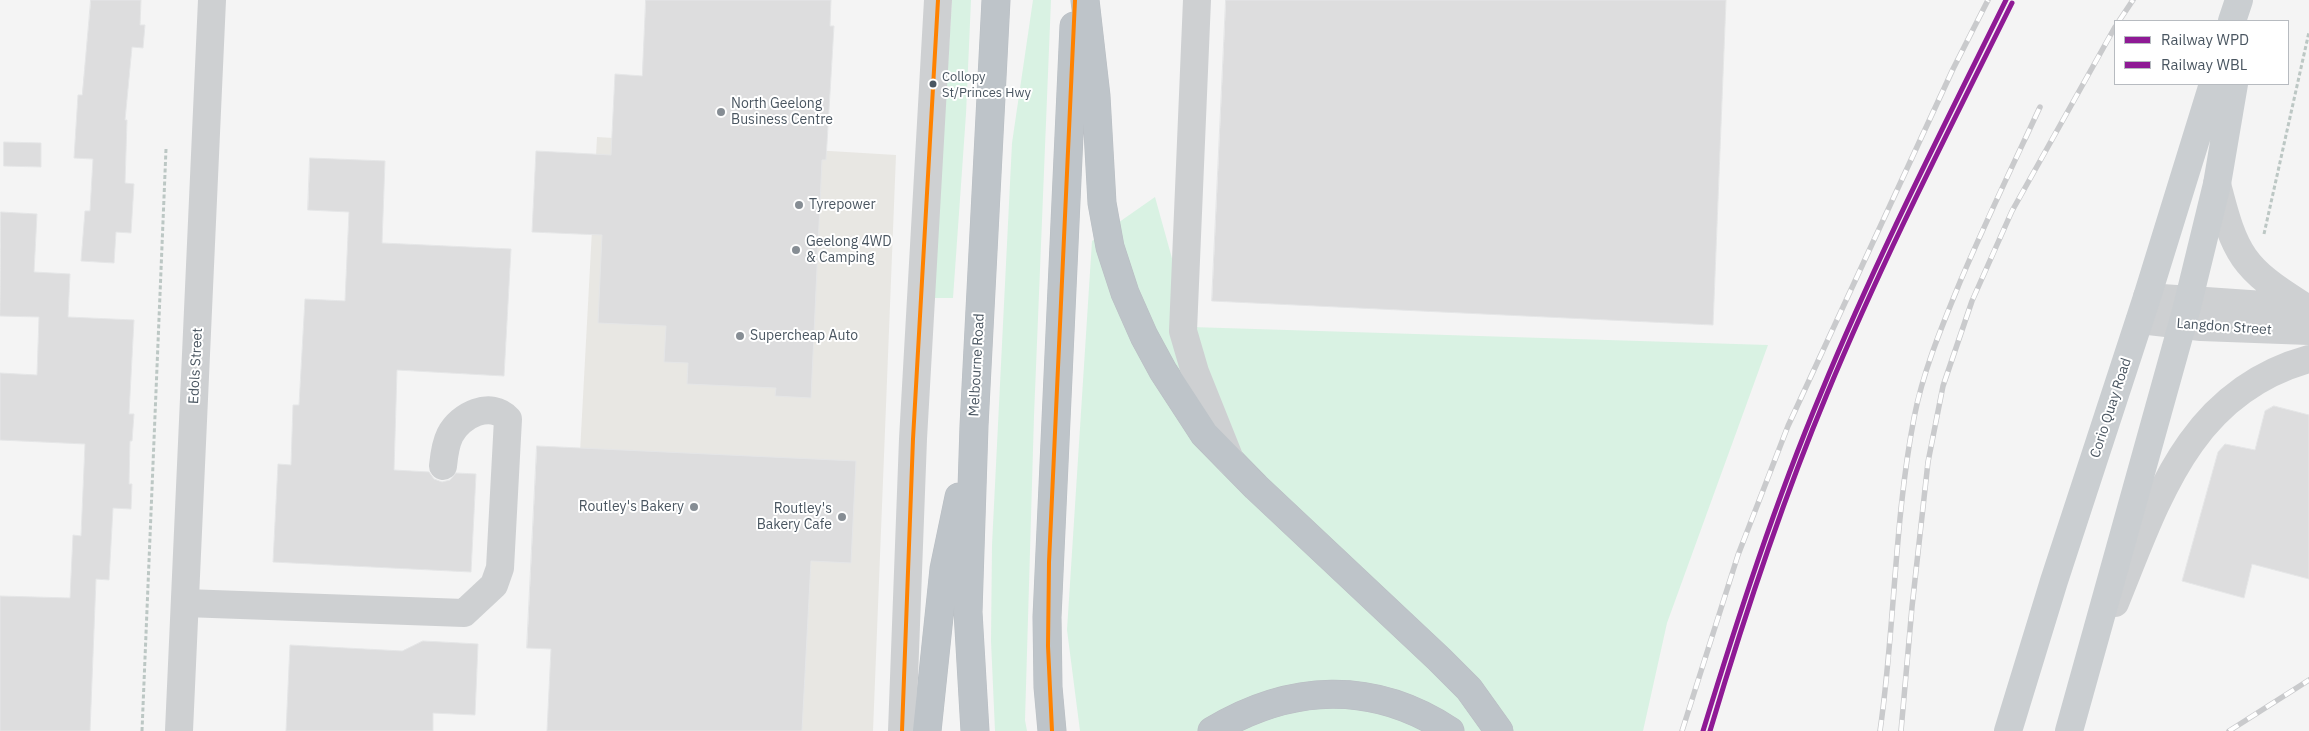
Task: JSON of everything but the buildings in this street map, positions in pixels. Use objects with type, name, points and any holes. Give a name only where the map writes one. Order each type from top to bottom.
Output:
[{"type":"highway","name":"Melbourne Road","points":[[975,731],[968,612],[974,426],[996,0]]},
{"type":"highway","points":[[1052,731],[1048,687],[1047,617],[1067,211],[1075,0]]},
{"type":"highway","points":[[1084,0],[1096,96],[1102,204],[1110,247],[1140,328],[1163,371],[1204,434],[1232,464],[1439,659],[1469,689],[1500,731]]},
{"type":"highway","points":[[927,731],[944,569],[974,426]]},
{"type":"highway","points":[[1212,731],[1236,716],[1270,703],[1300,696],[1331,694],[1366,696],[1398,705],[1429,717],[1450,731]]},
{"type":"main road","points":[[2232,20],[2239,0]]},
{"type":"main road","points":[[2246,20],[2250,0]]},
{"type":"main road","name":"Corio Quay Road","points":[[2008,731],[2213,85]]},
{"type":"main road","points":[[2069,731],[2185,313],[2218,184],[2234,85]]},
{"type":"street","name":"Edols Street","points":[[179,731],[212,0]]},
{"type":"street","points":[[902,731],[913,439],[938,0]]},
{"type":"street","points":[[1197,0],[1183,330],[1195,372],[1232,464]]},
{"type":"street","points":[[2218,184],[2227,224],[2246,262],[2309,316]]},
{"type":"street","name":"Langdon Street","points":[[2143,309],[2185,313],[2309,316]]},
{"type":"street","points":[[2083,680],[2146,525],[2176,465],[2189,444],[2211,416],[2241,390],[2280,368],[2309,359]]},
{"type":"street","points":[[185,603],[464,613],[494,586],[500,568],[508,419],[502,412],[488,410],[477,412],[456,425],[444,452],[443,466]]},
{"type":"path","points":[[142,731],[166,149]]},
{"type":"shaded area","points":[[597,137],[896,155],[873,731],[565,731]]},
{"type":"green space","points":[[952,0],[971,0],[966,114],[953,298],[933,298]]},
{"type":"green space","points":[[1033,0],[1051,0],[1034,416],[1025,720],[1027,731],[995,731],[991,641],[992,545],[1012,143]]},
{"type":"green space","points":[[1155,197],[1191,327],[1768,345],[1667,623],[1643,731],[1080,731],[1067,630],[1092,241]]},
{"type":"railway","points":[[1682,731],[1738,555],[1788,426],[1953,69],[1988,0]]},
{"type":"railway","points":[[2120,20],[2133,0]]},
{"type":"railway","points":[[1901,731],[1928,462],[1943,386],[1972,301],[2012,211],[2114,29]]},
{"type":"railway","points":[[1880,731],[1889,653],[1902,496],[1907,457],[1922,383],[1960,282],[2040,107]]},
{"type":"railway","points":[[2229,731],[2309,680]]},
{"type":"rail line","name":"WPD","points":[[1703,731],[1758,560],[1804,434],[1864,293],[2006,0]]},
{"type":"rail line","name":"WBL","points":[[1710,731],[1764,561],[1794,477],[1827,394],[1893,246],[2012,3]]},
{"type":"transit line","points":[[902,731],[913,439],[938,0]]},
{"type":"transit line","points":[[1052,731],[1048,646],[1049,562],[1075,0]]},
{"type":"place","name":"Collopy St/Princes Hwy","points":[[933,84]]},
{"type":"place","name":"North Geelong Business Centre","points":[[721,112]]},
{"type":"place","name":"Tyrepower","points":[[799,205]]},
{"type":"place","name":"Geelong 4WD & Camping","points":[[796,250]]},
{"type":"place","name":"Supercheap Auto","points":[[740,336]]},
{"type":"place","name":"Routley's Bakery","points":[[694,507]]},
{"type":"place","name":"Routley's Bakery Cafe","points":[[842,517]]}]
